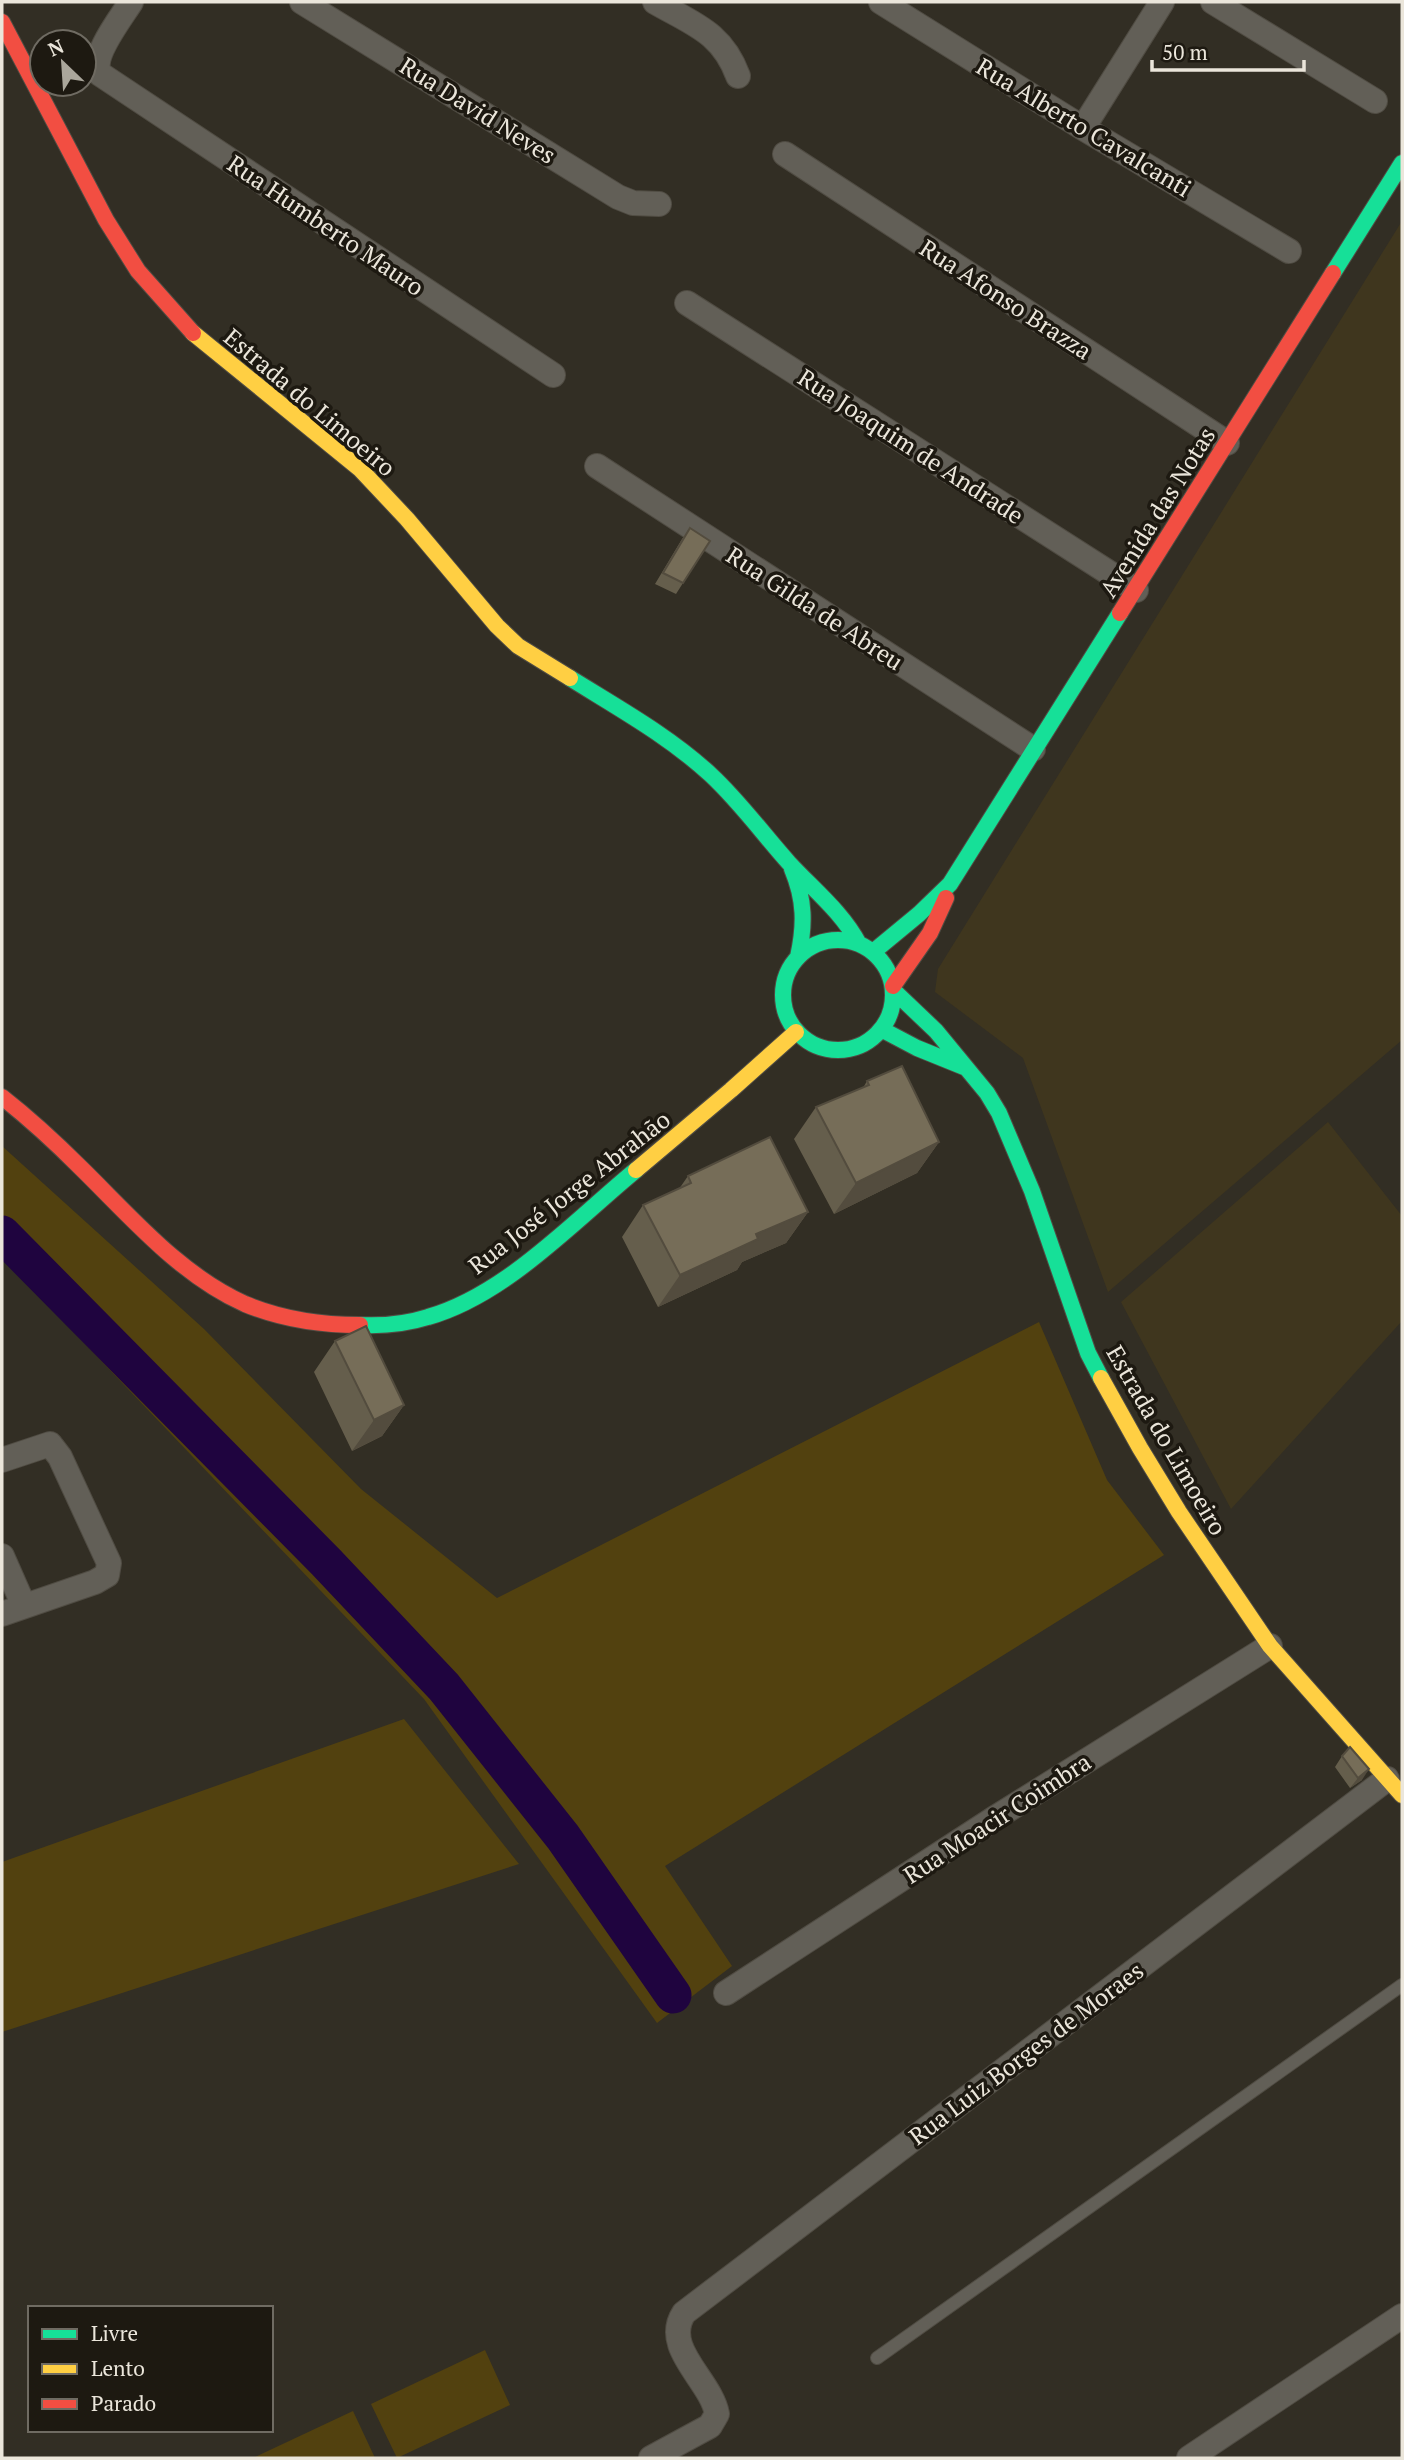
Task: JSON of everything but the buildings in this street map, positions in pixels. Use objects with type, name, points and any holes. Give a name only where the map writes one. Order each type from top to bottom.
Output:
[{"type":"main road","name":"Estrada do Limoeiro","points":[[2,22],[106,220],[138,271],[183,324],[368,476],[497,626],[518,646],[664,737],[711,775],[731,794],[789,863],[811,881],[866,948]]},
{"type":"main road","name":"Avenida das Notas","points":[[881,1029],[893,1004],[893,988],[937,920],[950,884],[1402,163]]},
{"type":"main road","name":"Estrada do Limoeiro","points":[[789,863],[801,887],[806,912],[798,957]]},
{"type":"main road","name":"Avenida das Notas","points":[[866,948],[919,914],[950,884]]},
{"type":"main road","points":[[881,1029],[870,1040],[855,1048],[839,1051],[823,1049],[808,1042],[796,1032],[784,1008],[785,981],[798,957],[811,947],[827,941],[843,940],[866,948],[886,967],[893,988]]},
{"type":"main road","name":"Estrada do Limoeiro","points":[[893,988],[936,1031],[987,1093],[1019,1156],[1088,1353],[1185,1521],[1270,1646],[1395,1787]]},
{"type":"main road","name":"Estrada do Limoeiro","points":[[881,1029],[925,1052],[964,1067]]},
{"type":"main road","name":"Rua José Jorge Abrahão","points":[[2,1097],[31,1120],[144,1231],[222,1292],[254,1308],[285,1319],[348,1325],[409,1322],[431,1317],[457,1306],[526,1261],[766,1061],[796,1032]]},
{"type":"street","name":"Rua Humberto Mauro","points":[[131,2],[98,55],[97,69],[100,74],[553,375]]},
{"type":"street","name":"Rua David Neves","points":[[302,2],[618,197],[633,203],[659,204]]},
{"type":"street","points":[[655,2],[715,38],[731,56],[738,76]]},
{"type":"street","name":"Rua Alberto Cavalcanti","points":[[881,2],[1083,128],[1289,251]]},
{"type":"street","points":[[1083,128],[1162,2]]},
{"type":"street","points":[[1213,2],[1375,101]]},
{"type":"street","name":"Rua Afonso Brazza","points":[[785,154],[1227,443]]},
{"type":"street","name":"Rua Joaquim de Andrade","points":[[687,303],[1136,590]]},
{"type":"street","name":"Rua Gilda de Abreu","points":[[597,466],[1033,750]]},
{"type":"street","points":[[2,1460],[50,1444],[60,1457],[109,1563],[107,1575],[95,1582],[13,1610],[2,1556]]},
{"type":"street","name":"Rua Moacir Coimbra","points":[[726,1993],[995,1818],[1270,1646]]},
{"type":"street","name":"Rua Luiz Borges de Moraes","points":[[651,2458],[710,2426],[717,2414],[715,2403],[681,2348],[676,2334],[678,2322],[694,2304],[1395,1787]]},
{"type":"street","points":[[1189,2458],[1402,2316]]},
{"type":"lane","points":[[877,2358],[1402,1985]]},
{"type":"shaded area","points":[[1402,221],[1402,1040],[1108,1292],[1023,1058],[935,992],[938,969]]},
{"type":"shaded area","points":[[1328,1122],[1402,1216],[1402,1321],[1231,1509],[1121,1302]]},
{"type":"shaded area","points":[[2,1146],[204,1329],[361,1489],[497,1598],[1039,1322],[1107,1480],[1164,1555],[665,1866],[732,1966],[657,2023],[424,1699],[2,1257]]},
{"type":"shaded area","points":[[404,1719],[519,1864],[2,2032],[2,1862]]},
{"type":"shaded area","points":[[485,2350],[510,2405],[397,2458],[371,2404]]},
{"type":"shaded area","points":[[353,2411],[375,2458],[253,2458]]},
{"type":"waterway","points":[[2,1234],[326,1562],[444,1687],[563,1837],[673,1995]]},
{"type":"traffic: fast","points":[[1333,273],[1402,163]]},
{"type":"traffic: fast","points":[[873,952],[950,884],[1120,613]]},
{"type":"traffic: fast","points":[[570,678],[661,735],[722,785],[789,863],[836,911],[859,944]]},
{"type":"traffic: fast","points":[[792,869],[802,913],[798,957]]},
{"type":"traffic: fast","points":[[838,940],[859,944],[877,956],[889,974],[893,995],[889,1016],[877,1034],[859,1046],[838,1050],[817,1046],[799,1034],[787,1016],[783,995],[787,974],[799,956],[817,944],[838,940]]},
{"type":"traffic: fast","points":[[893,990],[936,1031],[987,1093],[999,1113],[1032,1191],[1088,1353],[1101,1378]]},
{"type":"traffic: fast","points":[[881,1029],[917,1048],[964,1067]]},
{"type":"traffic: fast","points":[[360,1325],[394,1324],[420,1319],[457,1306],[485,1292],[538,1254],[636,1170]]},
{"type":"traffic: slow","points":[[193,333],[360,469],[407,519],[497,626],[518,646],[570,678]]},
{"type":"traffic: slow","points":[[636,1170],[796,1032]]},
{"type":"traffic: slow","points":[[1101,1378],[1179,1512],[1270,1646],[1402,1795]]},
{"type":"traffic: jam","points":[[2,22],[106,220],[138,271],[193,333]]},
{"type":"traffic: jam","points":[[1120,613],[1333,273]]},
{"type":"traffic: jam","points":[[893,986],[930,933],[946,898]]},
{"type":"traffic: jam","points":[[2,1097],[52,1140],[157,1244],[221,1292],[245,1304],[287,1317],[331,1324],[360,1325]]}]
